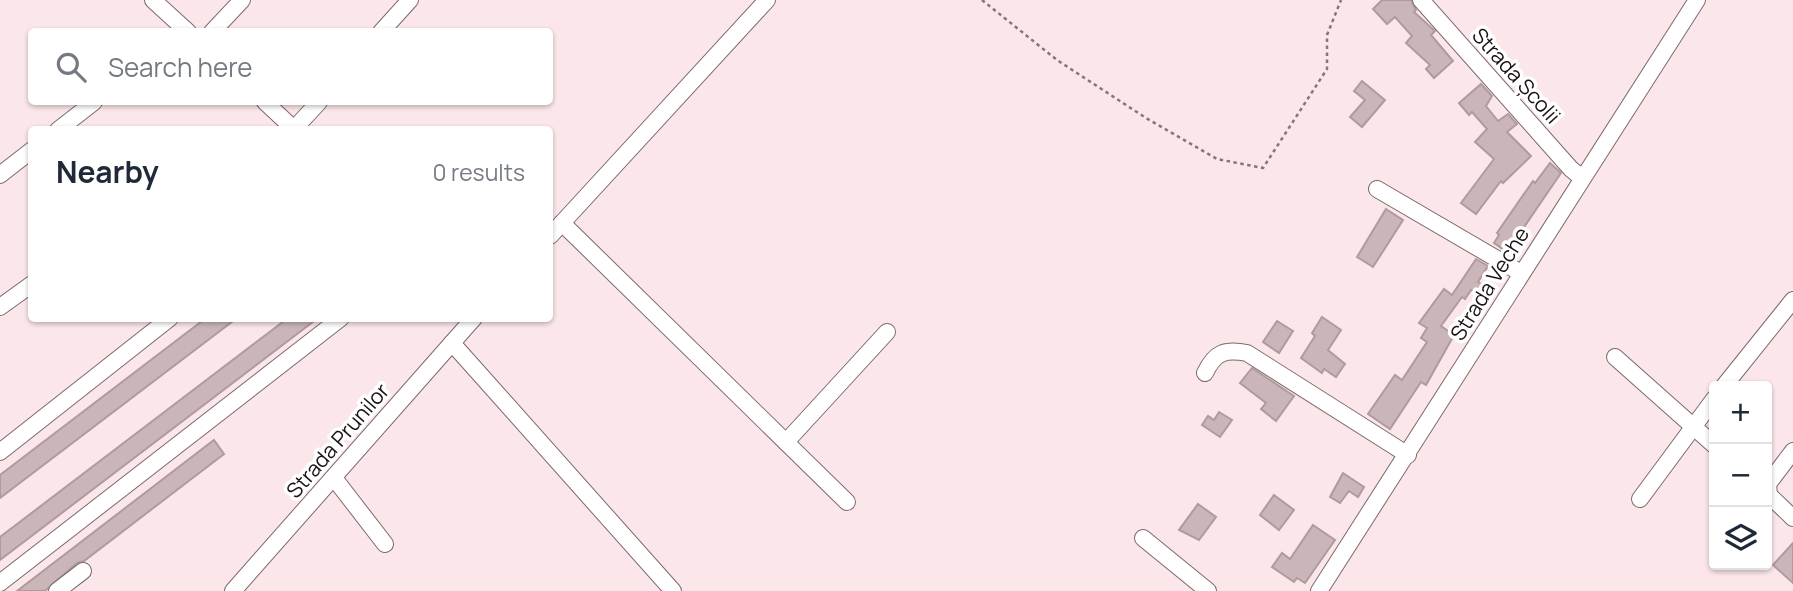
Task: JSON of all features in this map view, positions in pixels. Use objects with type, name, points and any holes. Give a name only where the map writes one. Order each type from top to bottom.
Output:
[{"type":"street","points":[[153,0],[183,28]]},
{"type":"street","points":[[216,28],[242,0]]},
{"type":"street","points":[[386,28],[410,0]]},
{"type":"street","points":[[553,233],[767,0]]},
{"type":"street","name":"Strada Școlii","points":[[1421,0],[1571,169],[1582,178]]},
{"type":"street","name":"Strada Veche","points":[[1319,591],[1697,0]]},
{"type":"street","points":[[63,126],[90,105]]},
{"type":"street","points":[[268,105],[292,126]]},
{"type":"street","points":[[298,126],[316,105]]},
{"type":"street","points":[[0,175],[28,153]]},
{"type":"street","points":[[1377,189],[1521,272]]},
{"type":"street","points":[[562,223],[847,502]]},
{"type":"street","points":[[0,307],[28,287]]},
{"type":"street","points":[[1728,381],[1793,300]]},
{"type":"street","points":[[0,452],[165,322]]},
{"type":"street","points":[[0,583],[336,322]]},
{"type":"street","name":"Strada Prunilor","points":[[233,591],[471,322]]},
{"type":"street","points":[[786,442],[887,332]]},
{"type":"street","points":[[452,344],[673,591]]},
{"type":"street","points":[[1205,373],[1217,355],[1228,349],[1247,353],[1408,455]]},
{"type":"street","points":[[1615,357],[1713,444]]},
{"type":"street","points":[[1640,499],[1709,405]]},
{"type":"street","points":[[1772,476],[1793,451]]},
{"type":"street","points":[[334,478],[385,544]]},
{"type":"street","points":[[1772,498],[1793,518]]},
{"type":"street","points":[[1143,538],[1208,591]]},
{"type":"street","points":[[57,591],[83,571]]},
{"type":"path","points":[[982,0],[1057,60],[1146,118],[1217,159],[1263,168],[1327,69],[1327,36],[1341,0]]},
{"type":"building","points":[[1382,0],[1411,0],[1416,10],[1414,12],[1435,31],[1431,35],[1453,61],[1434,78],[1426,69],[1430,65],[1406,43],[1412,36],[1395,17],[1387,24],[1373,9]]},
{"type":"building","points":[[1362,81],[1385,100],[1362,127],[1350,117],[1365,100],[1354,91]]},
{"type":"building","points":[[1481,84],[1492,96],[1486,106],[1498,121],[1508,114],[1517,124],[1507,132],[1531,156],[1503,183],[1501,181],[1476,214],[1461,203],[1494,159],[1475,142],[1487,129],[1472,112],[1469,115],[1459,103]]},
{"type":"building","points":[[1550,163],[1561,173],[1507,252],[1494,243],[1499,235],[1497,233],[1533,181],[1535,183]]},
{"type":"building","points":[[1386,209],[1403,220],[1373,267],[1357,257]]},
{"type":"building","points":[[1476,259],[1488,266],[1478,282],[1485,286],[1478,295],[1471,290],[1465,299],[1462,297],[1441,326],[1454,335],[1426,385],[1421,382],[1390,429],[1368,414],[1395,375],[1402,380],[1427,342],[1421,338],[1427,328],[1419,323],[1444,289],[1452,295]]},
{"type":"building","points":[[1322,317],[1341,330],[1328,350],[1345,364],[1336,377],[1324,369],[1322,373],[1301,358],[1315,336],[1312,333]]},
{"type":"building","points":[[1277,321],[1293,331],[1279,353],[1263,342]]},
{"type":"building","points":[[201,322],[232,322],[0,498],[0,475]]},
{"type":"building","points":[[283,322],[313,322],[0,560],[0,537]]},
{"type":"building","points":[[1252,368],[1294,396],[1276,421],[1261,409],[1266,403],[1240,383]]},
{"type":"building","points":[[1219,412],[1232,420],[1220,437],[1202,425],[1208,416],[1214,420]]},
{"type":"building","points":[[214,440],[224,454],[84,561],[77,563],[45,591],[17,591]]},
{"type":"building","points":[[1343,473],[1364,487],[1358,497],[1349,491],[1340,503],[1330,497]]},
{"type":"building","points":[[1274,495],[1294,510],[1279,530],[1260,515]]},
{"type":"building","points":[[1198,504],[1216,517],[1199,540],[1179,530]]},
{"type":"building","points":[[1313,525],[1335,540],[1305,583],[1297,578],[1294,582],[1272,567],[1282,553],[1290,559]]},
{"type":"building","points":[[1793,543],[1793,583],[1773,565]]}]
